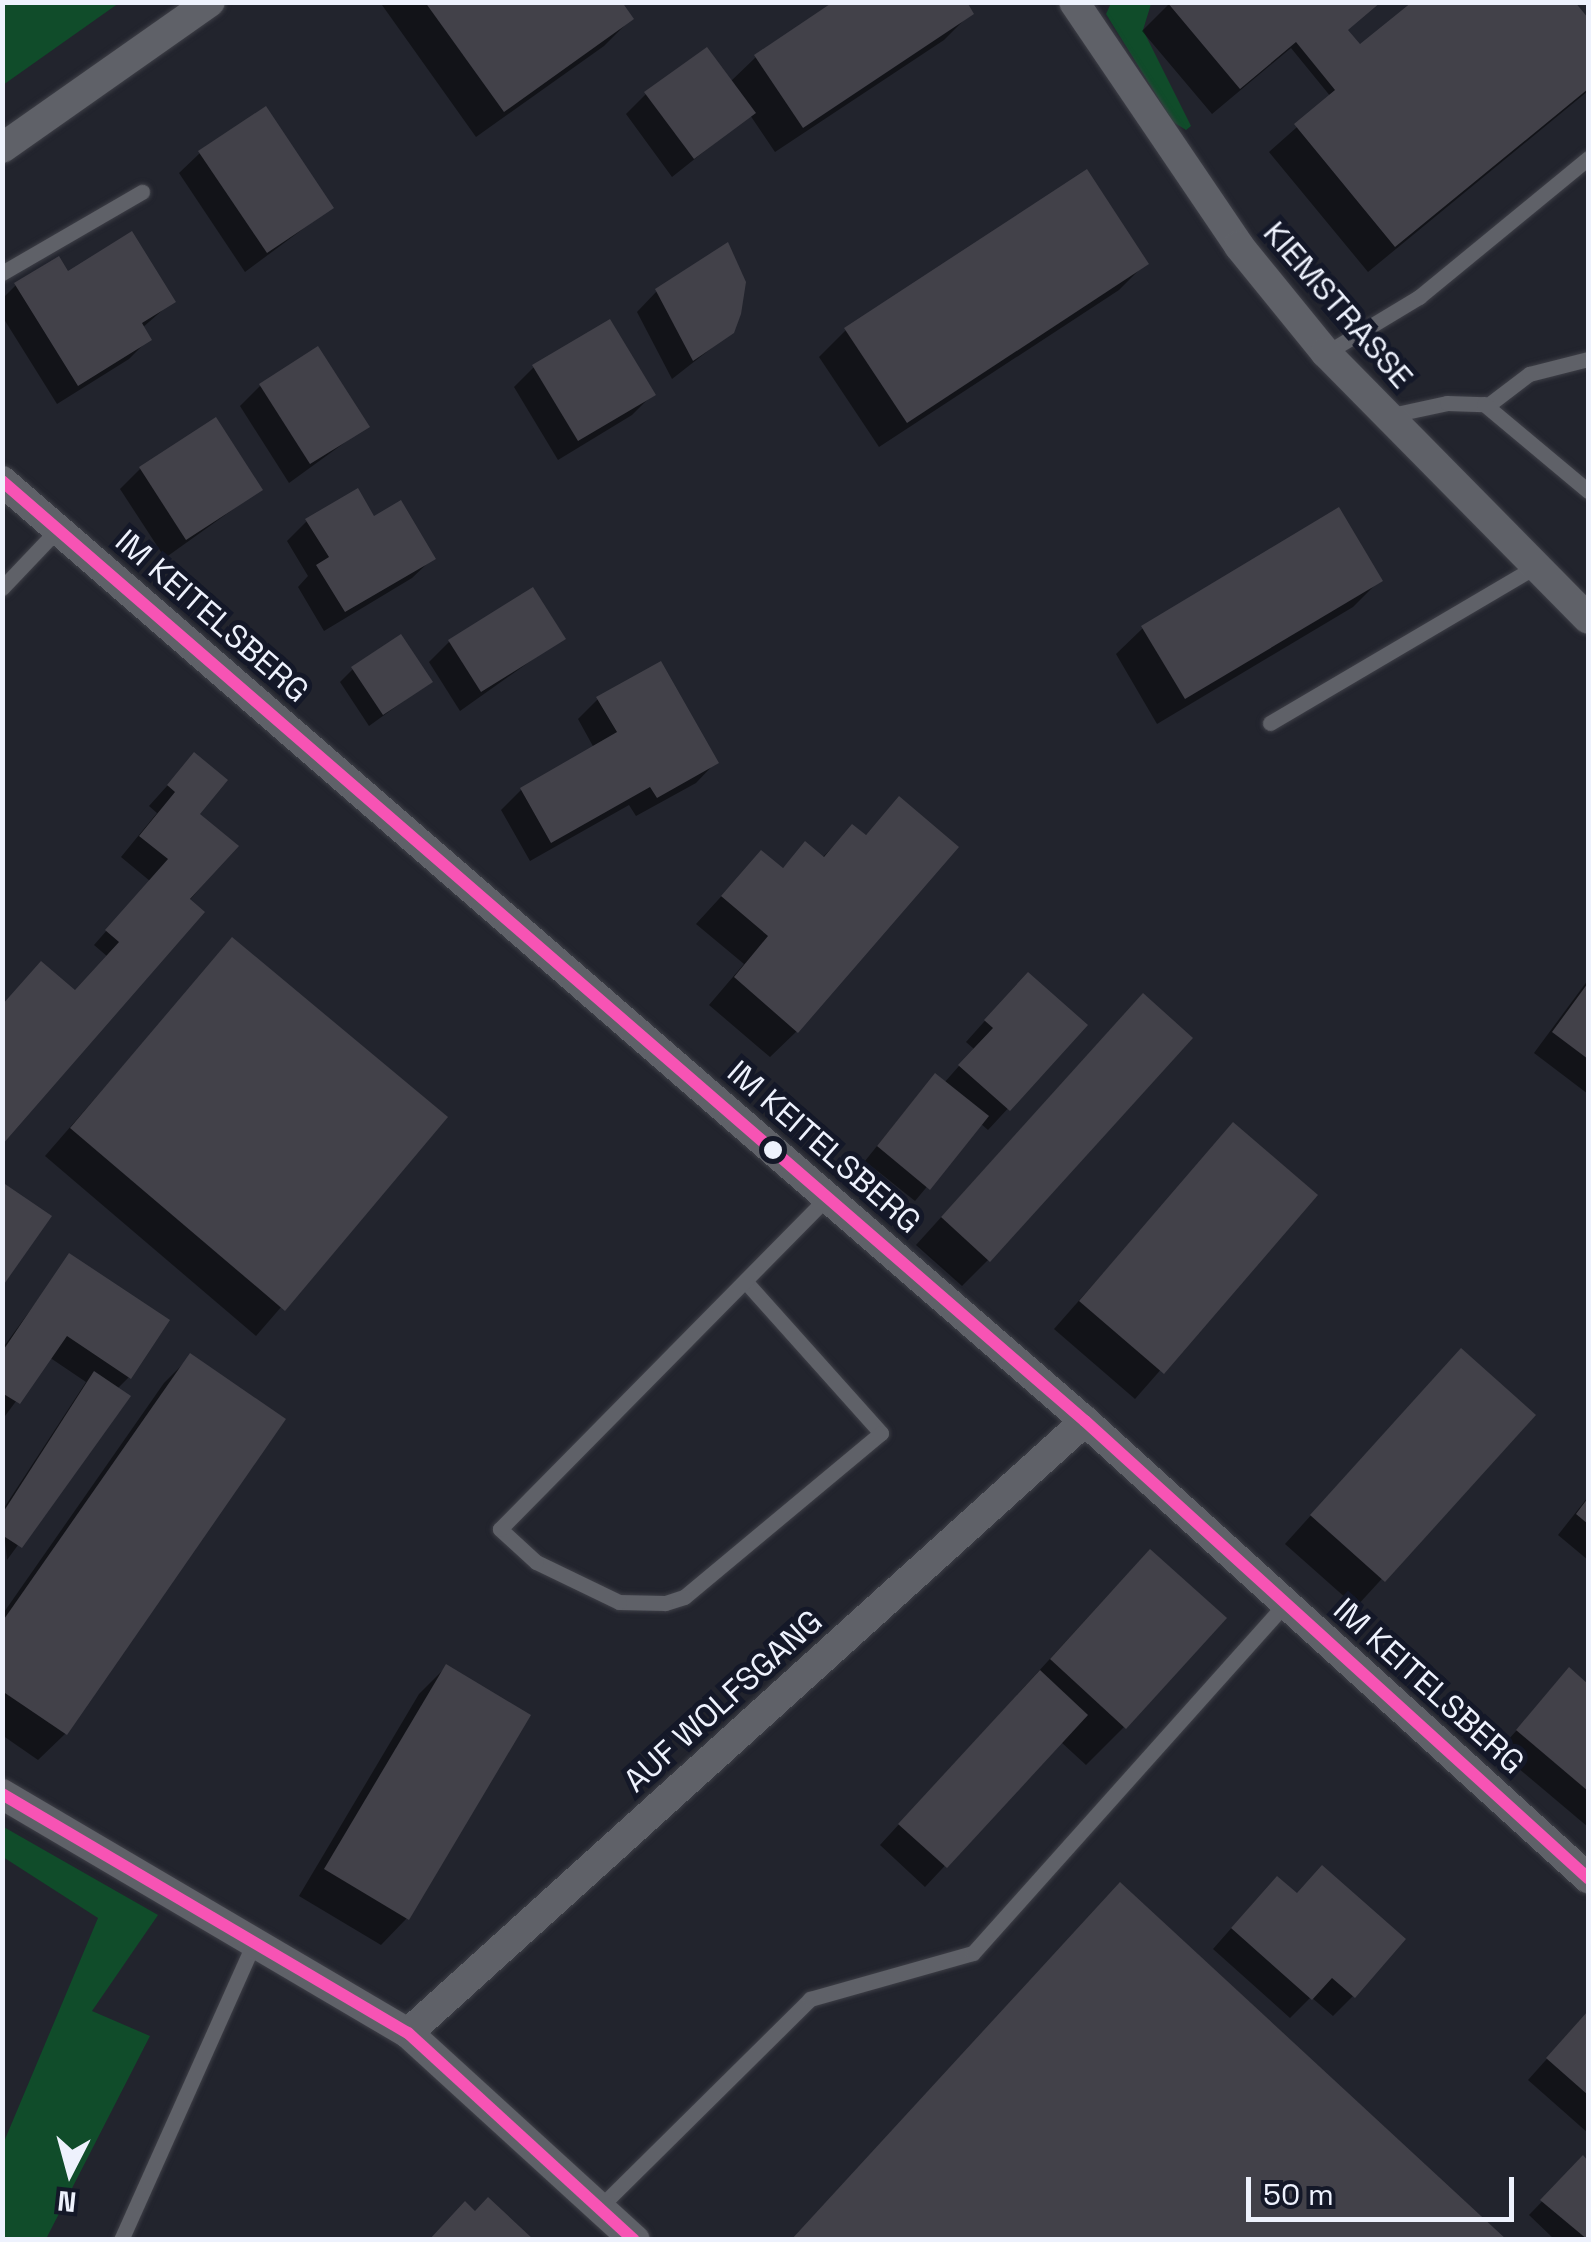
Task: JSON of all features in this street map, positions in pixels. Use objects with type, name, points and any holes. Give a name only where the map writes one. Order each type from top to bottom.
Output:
[{"type":"street","points":[[2,148],[210,2]]},
{"type":"street","name":"KIEMSTRASSE","points":[[1077,4],[1240,246],[1326,353],[1588,619]]},
{"type":"street","name":"IM KEITELSBERG","points":[[2,480],[1085,1421],[1588,1878]]},
{"type":"street","name":"AUF WOLFSGANG","points":[[408,2033],[1085,1421]]},
{"type":"street","points":[[2,1794],[408,2033],[635,2240]]},
{"type":"lane","points":[[1326,353],[1418,297],[1588,158]]},
{"type":"lane","points":[[2,273],[142,192]]},
{"type":"lane","points":[[1487,406],[1529,374],[1588,359]]},
{"type":"lane","points":[[1387,416],[1463,401],[1487,406],[1588,491]]},
{"type":"lane","points":[[2,588],[58,528]]},
{"type":"lane","points":[[1270,723],[1538,566]]},
{"type":"lane","points":[[745,1281],[881,1433],[684,1597],[666,1604],[619,1602],[586,1590],[536,1562],[500,1529],[827,1197]]},
{"type":"lane","points":[[600,2207],[810,1999],[974,1953],[1286,1603]]},
{"type":"lane","points":[[121,2240],[254,1942]]},
{"type":"green space","points":[[3,2],[119,2],[119,3],[3,85]]},
{"type":"green space","points":[[1111,3],[1166,3],[1151,4],[1143,30],[1191,126],[1186,130],[1173,122],[1106,14]]},
{"type":"green space","points":[[2,1826],[158,1915],[92,2011],[150,2036],[46,2239],[3,2239],[3,2144],[98,1918],[3,1857]]},
{"type":"building","points":[[425,2],[622,2],[634,19],[504,112]]},
{"type":"building","points":[[833,2],[967,2],[974,14],[803,128],[754,55]]},
{"type":"building","points":[[1167,2],[1381,2],[1348,30],[1360,44],[1412,2],[1575,2],[1588,18],[1588,89],[1395,247],[1294,124],[1335,90],[1296,42],[1240,89]]},
{"type":"building","points":[[707,47],[756,113],[694,159],[644,92]]},
{"type":"building","points":[[266,106],[334,208],[267,253],[198,151]]},
{"type":"building","points":[[1087,169],[1149,264],[907,423],[844,328]]},
{"type":"building","points":[[132,231],[176,302],[142,323],[152,340],[78,386],[14,283],[59,256],[68,271]]},
{"type":"building","points":[[728,242],[746,282],[741,314],[734,333],[693,361],[655,289]]},
{"type":"building","points":[[610,319],[656,395],[578,441],[532,365]]},
{"type":"building","points":[[318,346],[370,427],[310,464],[259,384]]},
{"type":"building","points":[[216,417],[263,490],[186,540],[139,467]]},
{"type":"building","points":[[358,488],[374,516],[401,500],[436,559],[345,612],[316,565],[329,557],[305,519]]},
{"type":"building","points":[[1339,507],[1383,581],[1185,699],[1141,626]]},
{"type":"building","points":[[533,587],[566,639],[481,692],[448,640]]},
{"type":"building","points":[[401,634],[433,682],[383,715],[351,667]]},
{"type":"building","points":[[661,661],[719,763],[657,798],[650,787],[551,843],[520,788],[617,732],[596,697]]},
{"type":"building","points":[[194,752],[228,780],[200,814],[239,846],[190,899],[205,912],[2,1145],[2,1005],[41,961],[75,990],[119,942],[105,930],[168,859],[139,836],[175,792],[167,785]]},
{"type":"building","points":[[899,796],[959,847],[798,1033],[734,977],[768,936],[721,896],[761,850],[783,868],[805,841],[824,857],[852,824],[866,835]]},
{"type":"building","points":[[232,937],[448,1117],[285,1311],[70,1128]]},
{"type":"building","points":[[1028,972],[1088,1025],[1010,1111],[958,1065],[993,1028],[984,1020]]},
{"type":"building","points":[[1588,983],[1588,1059],[1552,1032]]},
{"type":"building","points":[[1143,993],[1193,1038],[990,1262],[941,1217]]},
{"type":"building","points":[[935,1073],[989,1116],[930,1190],[877,1146]]},
{"type":"building","points":[[1233,1122],[1318,1195],[1164,1374],[1079,1301]]},
{"type":"building","points":[[2,1182],[52,1216],[2,1287]]},
{"type":"building","points":[[69,1253],[170,1320],[131,1379],[67,1336],[20,1404],[2,1393],[2,1352]]},
{"type":"building","points":[[1461,1348],[1536,1415],[1385,1582],[1310,1515]]},
{"type":"building","points":[[190,1353],[286,1419],[67,1735],[2,1691],[2,1622]]},
{"type":"building","points":[[94,1371],[131,1396],[22,1548],[2,1535],[2,1514]]},
{"type":"building","points":[[1588,1498],[1588,1524],[1576,1514]]},
{"type":"building","points":[[1150,1549],[1227,1618],[1126,1729],[1050,1659]]},
{"type":"building","points":[[446,1664],[531,1715],[409,1920],[324,1869]]},
{"type":"building","points":[[1569,1667],[1588,1684],[1588,1791],[1516,1730]]},
{"type":"building","points":[[1040,1670],[1088,1715],[947,1868],[898,1824]]},
{"type":"building","points":[[1322,1865],[1406,1939],[1355,1998],[1332,1978],[1312,2000],[1231,1928],[1277,1876],[1297,1893]]},
{"type":"building","points":[[1120,1882],[1507,2240],[791,2240]]},
{"type":"building","points":[[1588,2011],[1588,2095],[1546,2058]]},
{"type":"building","points":[[1583,2155],[1588,2161],[1588,2240],[1540,2200]]},
{"type":"building","points":[[488,2197],[534,2240],[429,2240],[465,2201],[475,2211]]},
{"type":"transit line","points":[[2,481],[1085,1421],[1588,1878]]},
{"type":"transit line","points":[[2,1794],[408,2033],[634,2240]]}]
